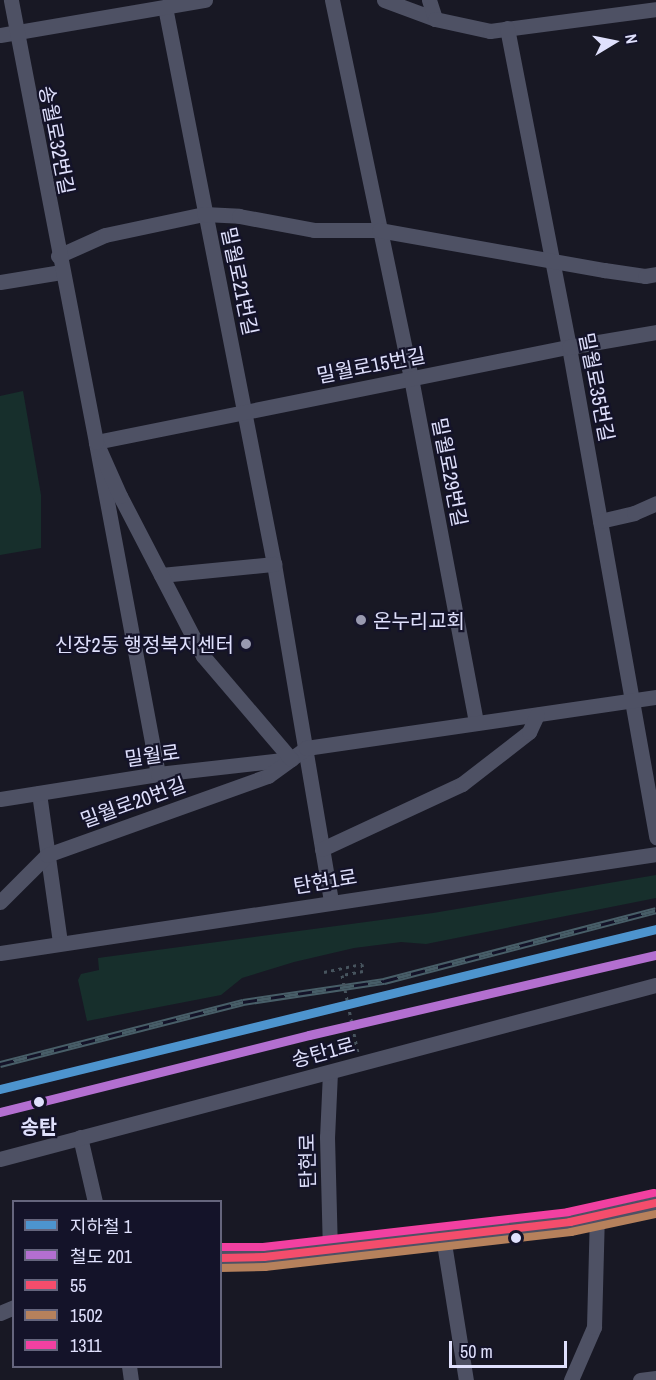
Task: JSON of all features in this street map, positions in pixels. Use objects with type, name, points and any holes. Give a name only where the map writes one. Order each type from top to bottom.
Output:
[{"type":"street","name":"송월로32번길","points":[[11,0],[8,34],[60,264],[96,442]]},
{"type":"street","points":[[8,34],[205,0]]},
{"type":"street","name":"밀월로29번길","points":[[332,0],[411,378],[476,723]]},
{"type":"street","points":[[384,0],[435,19],[479,30],[656,9]]},
{"type":"street","points":[[429,0],[435,19]]},
{"type":"street","name":"밀월로21번길","points":[[165,7],[204,214],[246,412],[306,748]]},
{"type":"street","name":"밀월로35번길","points":[[507,28],[653,797],[656,836]]},
{"type":"street","points":[[0,282],[60,264],[105,235],[204,214],[239,216],[314,230],[379,230],[645,276],[656,274]]},
{"type":"street","name":"밀월로15번길","points":[[96,442],[411,378],[656,332]]},
{"type":"street","points":[[96,442],[203,656],[291,759]]},
{"type":"street","points":[[96,442],[158,774]]},
{"type":"street","points":[[600,521],[634,513],[656,503]]},
{"type":"street","points":[[161,575],[274,564]]},
{"type":"street","name":"밀월로","points":[[0,799],[158,774],[291,759],[306,748],[656,698]]},
{"type":"street","points":[[322,849],[462,784],[529,732],[537,715]]},
{"type":"street","points":[[306,748],[331,902]]},
{"type":"street","name":"밀월로20번길","points":[[0,902],[47,855],[268,776],[291,759]]},
{"type":"street","points":[[39,793],[60,943]]},
{"type":"street","name":"탄현1로","points":[[0,953],[656,854]]},
{"type":"street","name":"송탄1로","points":[[0,1158],[656,985]]},
{"type":"street","name":"탄현로","points":[[330,1072],[327,1137],[330,1250]]},
{"type":"street","points":[[80,1137],[95,1200]]},
{"type":"street","points":[[222,1258],[264,1257],[570,1222],[656,1203]]},
{"type":"street","points":[[571,1380],[594,1327],[597,1216]]},
{"type":"street","points":[[443,1237],[466,1380]]},
{"type":"street","points":[[640,1380],[656,1378]]},
{"type":"path","points":[[324,972],[362,964],[363,971],[342,975],[358,1053]]},
{"type":"green space","points":[[23,391],[41,495],[41,548],[0,555],[0,396]]},
{"type":"green space","points":[[656,875],[656,898],[426,944],[401,942],[354,948],[294,962],[242,978],[221,995],[87,1021],[78,980],[81,974],[99,970],[98,958],[433,913]]},
{"type":"railway","points":[[0,1064],[243,1002],[384,981],[656,910]]},
{"type":"metro line","name":"1","points":[[0,1089],[656,929]]},
{"type":"rail line","name":"201","points":[[0,1112],[309,1035],[656,955]]},
{"type":"transit line","name":"1311","points":[[222,1247],[263,1247],[568,1212],[654,1193]]},
{"type":"transit line","name":"55","points":[[222,1258],[264,1257],[570,1222],[656,1203]]},
{"type":"transit line","name":"1502","points":[[222,1268],[265,1267],[571,1232],[656,1214]]},
{"type":"place","name":"온누리교회","points":[[361,620]]},
{"type":"place","name":"신장2동 행정복지센터","points":[[246,644]]},
{"type":"place","name":"송탄","points":[[39,1102]]}]
